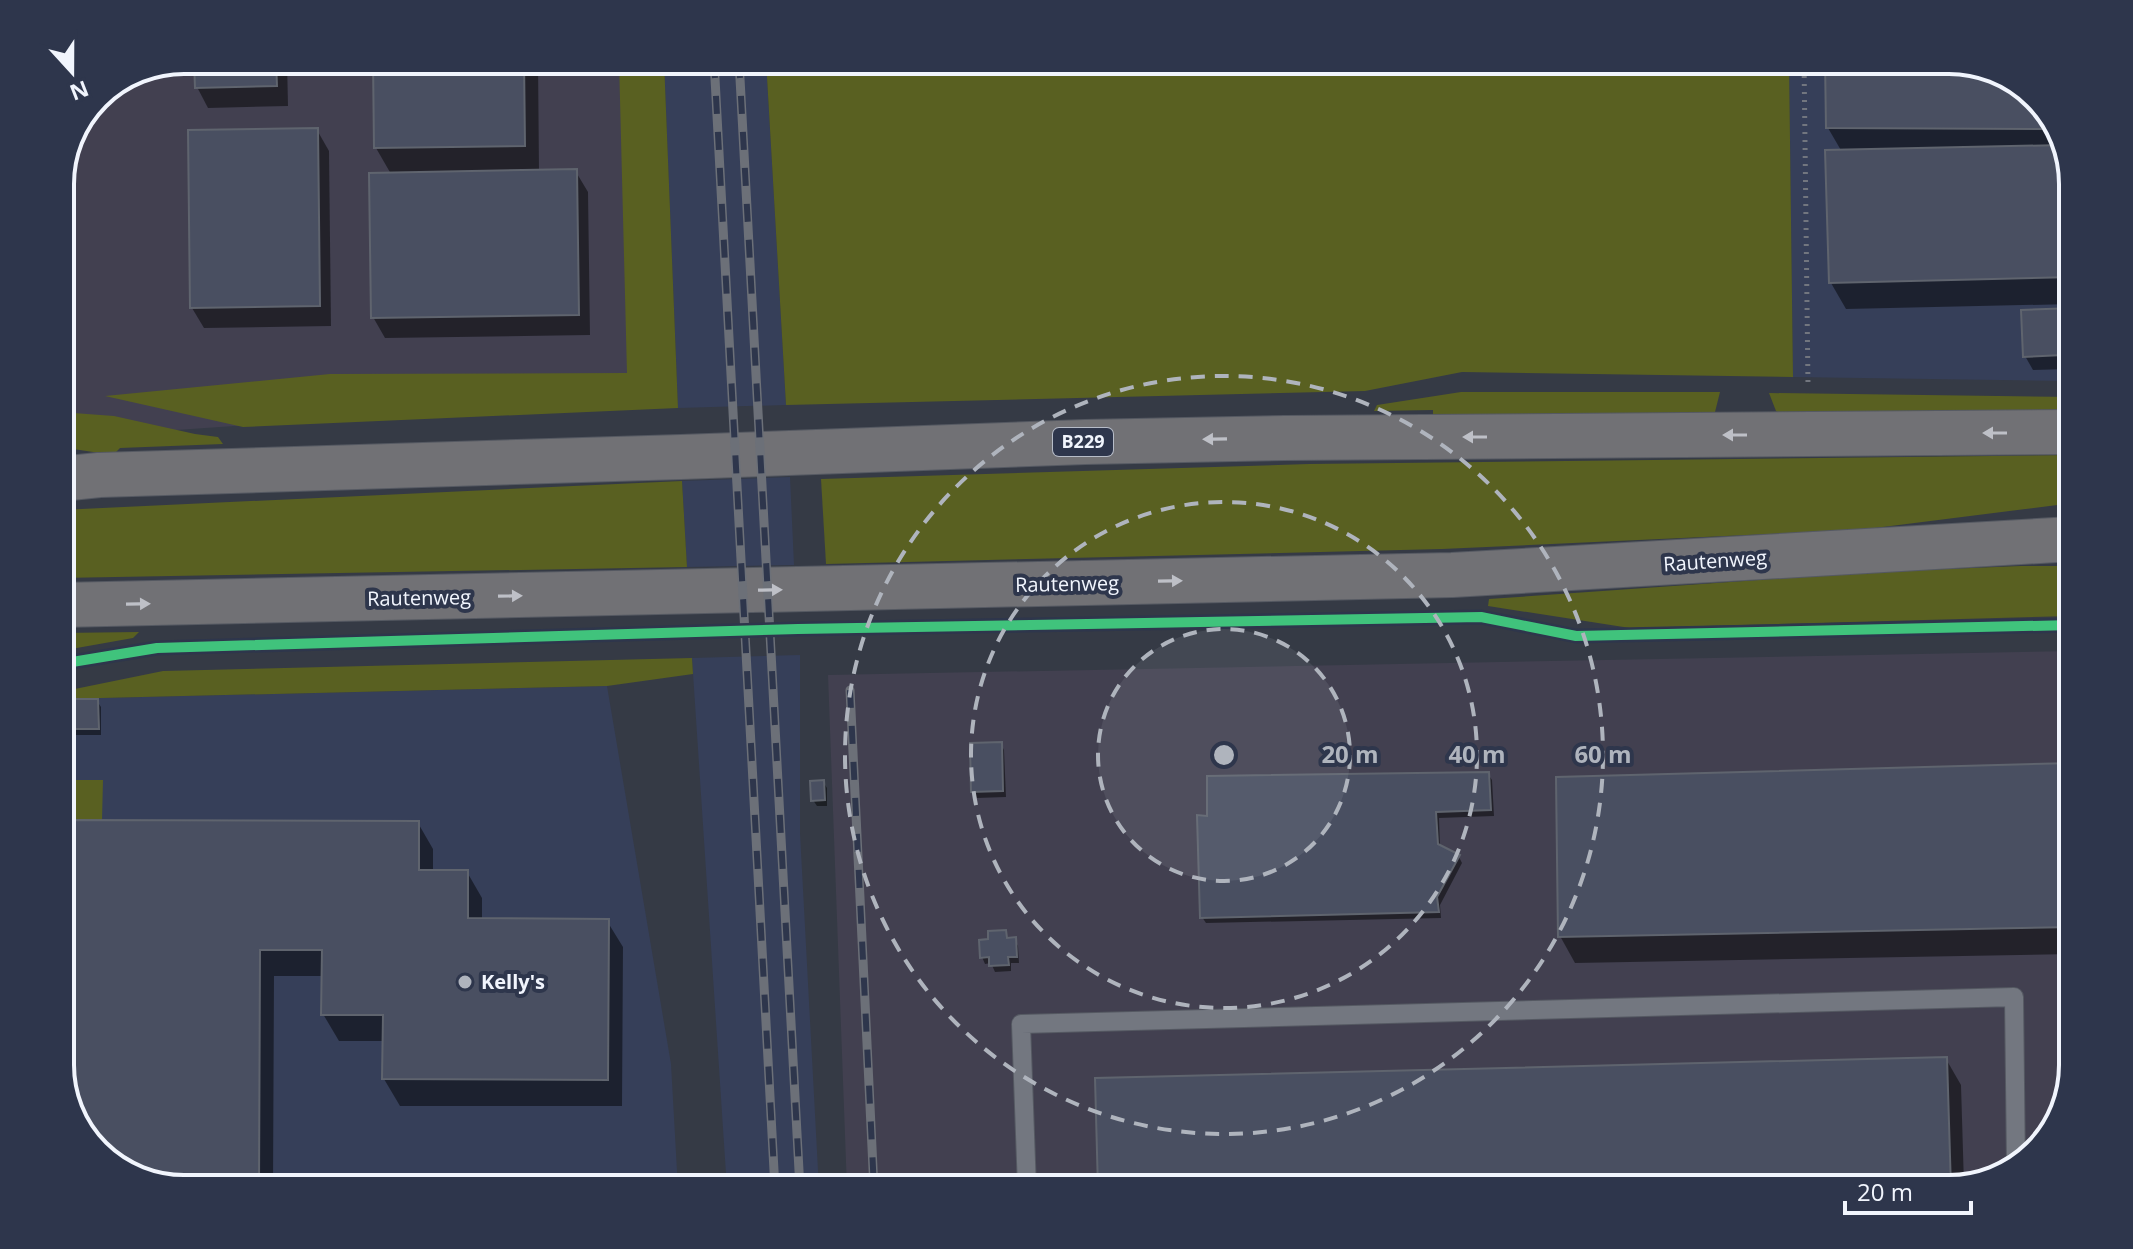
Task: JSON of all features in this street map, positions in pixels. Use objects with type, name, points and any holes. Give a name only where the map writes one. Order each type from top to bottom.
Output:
[{"type":"main road","name":"B229","points":[[74,478],[1100,442],[2059,432]]},
{"type":"main road","name":"Rautenweg","points":[[74,605],[1452,575],[2059,540]]},
{"type":"lane","points":[[1026,1175],[1021,1024],[2014,997],[2016,1152]]},
{"type":"path","points":[[1804,74],[1808,385]]},
{"type":"shaded area","points":[[184,74],[639,74],[659,397],[74,437],[74,177],[82,142],[93,123],[101,112],[112,112],[112,101],[123,93],[142,82]]},
{"type":"shaded area","points":[[665,74],[767,74],[786,405],[678,408]]},
{"type":"shaded area","points":[[1789,74],[1963,75],[1991,82],[2027,106],[2048,135],[2059,177],[2059,381],[1793,377]]},
{"type":"shaded area","points":[[790,477],[794,565],[687,567],[682,481]]},
{"type":"shaded area","points":[[2059,651],[2059,1065],[2051,1107],[2027,1143],[2004,1160],[1977,1171],[1949,1175],[846,1175],[828,675]]},
{"type":"shaded area","points":[[800,655],[800,833],[818,1175],[726,1175],[692,658]]},
{"type":"shaded area","points":[[607,686],[671,1064],[677,1175],[184,1175],[142,1167],[117,1152],[97,1132],[82,1107],[74,1072],[74,699]]},
{"type":"green space","points":[[619,74],[665,74],[678,408],[243,427],[105,396],[330,374],[627,373]]},
{"type":"green space","points":[[767,74],[1789,74],[1793,377],[1462,372],[1365,391],[786,405]]},
{"type":"green space","points":[[1461,392],[1720,392],[1715,412],[1709,415],[1374,411],[1377,405]]},
{"type":"green space","points":[[1769,393],[2059,397],[2059,414],[1780,414]]},
{"type":"green space","points":[[74,413],[114,416],[218,437],[223,444],[120,448],[113,455],[74,449]]},
{"type":"green space","points":[[2059,455],[2059,505],[1859,530],[1442,549],[826,564],[821,479],[1309,464]]},
{"type":"green space","points":[[682,481],[687,567],[74,578],[74,509]]},
{"type":"green space","points":[[2059,566],[2059,616],[1630,628],[1488,606],[1489,599],[1872,572]]},
{"type":"green space","points":[[139,632],[133,638],[74,649],[74,633]]},
{"type":"green space","points":[[692,658],[693,674],[607,686],[74,699],[74,689],[163,671]]},
{"type":"green space","points":[[74,780],[103,780],[102,820],[74,820]]},
{"type":"building","points":[[194,74],[277,74],[277,86],[195,88]]},
{"type":"building","points":[[373,74],[524,74],[525,146],[374,148]]},
{"type":"building","points":[[1825,74],[1949,74],[1977,78],[2004,89],[2027,106],[2044,129],[1826,128]]},
{"type":"building","points":[[318,128],[320,306],[190,308],[188,130]]},
{"type":"building","points":[[2052,145],[2059,177],[2059,277],[1829,283],[1825,150]]},
{"type":"building","points":[[577,169],[579,315],[371,318],[369,173]]},
{"type":"building","points":[[2059,309],[2059,355],[2023,357],[2021,310]]},
{"type":"building","points":[[74,699],[98,699],[99,729],[74,729]]},
{"type":"building","points":[[1002,742],[1003,791],[971,792],[970,743]]},
{"type":"building","points":[[2059,763],[2059,927],[1558,937],[1556,777]]},
{"type":"building","points":[[1489,772],[1491,810],[1436,812],[1438,844],[1460,855],[1437,897],[1439,912],[1200,918],[1197,815],[1207,816],[1207,776]]},
{"type":"building","points":[[824,780],[825,800],[811,801],[810,781]]},
{"type":"building","name":"Kelly's","points":[[74,820],[419,821],[419,870],[468,870],[468,918],[609,919],[608,1080],[382,1079],[383,1015],[321,1015],[322,950],[260,950],[259,1175],[170,1174],[142,1167],[129,1160],[106,1143],[89,1120],[82,1107],[74,1072]]},
{"type":"building","points":[[1006,930],[1007,938],[1016,937],[1017,957],[1008,957],[1009,965],[989,966],[989,957],[980,958],[979,940],[988,939],[988,931]]},
{"type":"building","points":[[1947,1057],[1951,1175],[1098,1175],[1095,1078]]},
{"type":"railway","points":[[715,74],[774,1175]]},
{"type":"railway","points":[[740,74],[799,1175]]},
{"type":"railway","points":[[850,690],[873,1175]]},
{"type":"cycle path","points":[[74,662],[157,648],[798,629],[1481,617],[1576,636],[2059,625]]},
{"type":"place","name":"Kelly's","points":[[465,982]]}]
